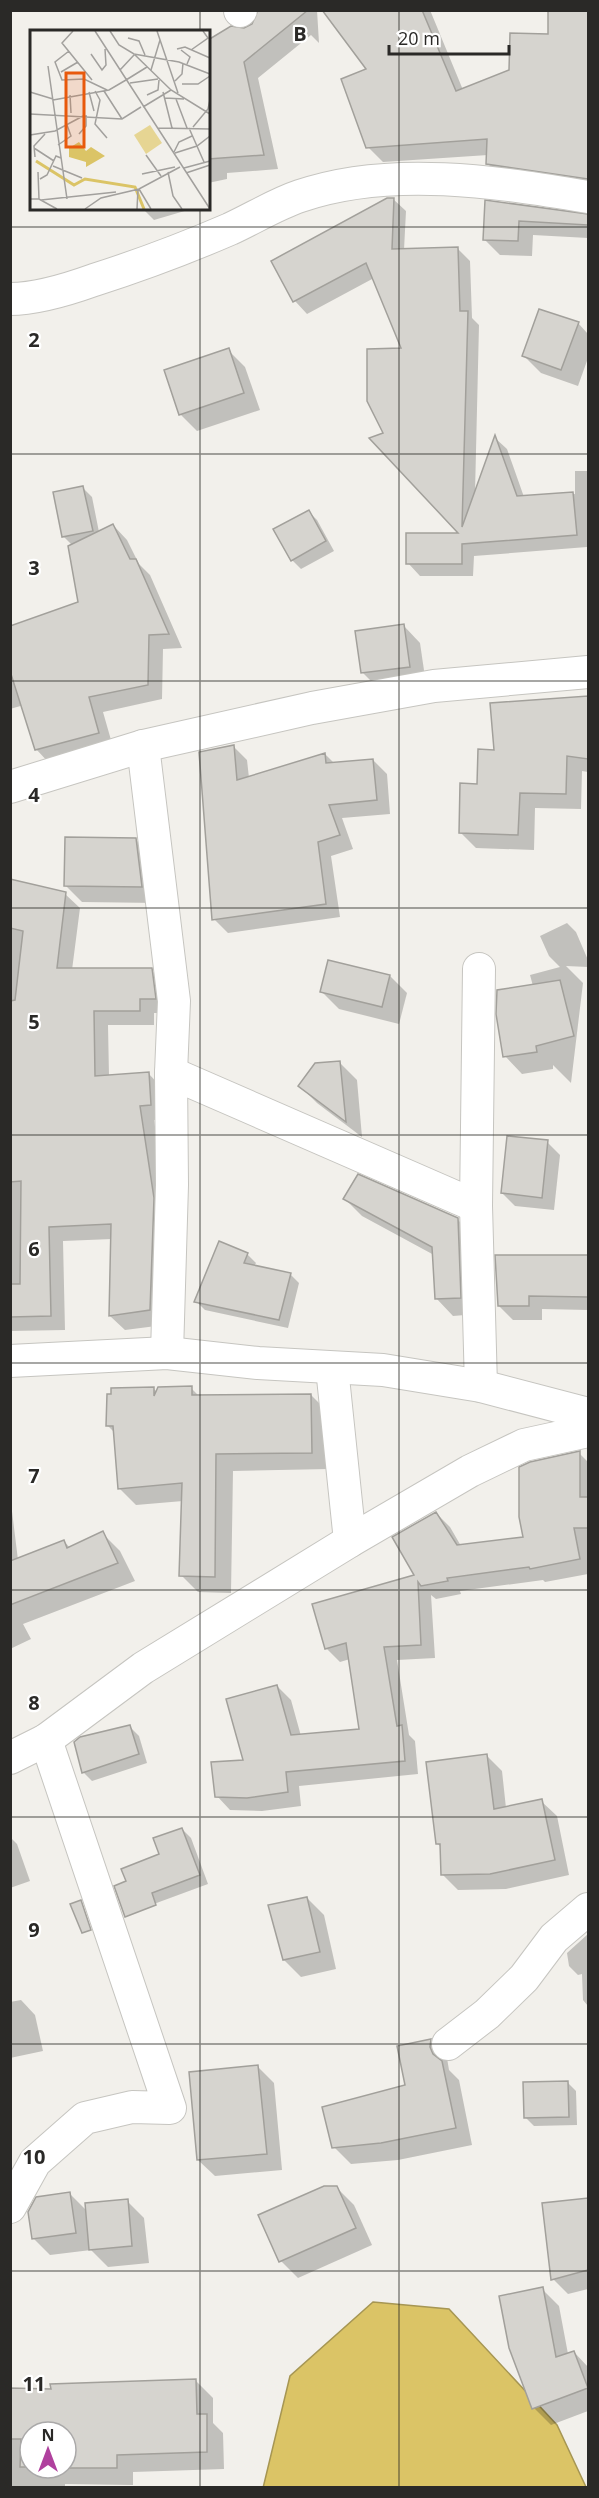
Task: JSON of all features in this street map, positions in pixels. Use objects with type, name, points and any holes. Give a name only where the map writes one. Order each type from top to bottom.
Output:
[{"type":"street","points":[[10,298],[21,299],[75,286],[174,254],[300,196],[351,183],[419,178],[533,188],[588,197]]},
{"type":"street","points":[[10,787],[143,746],[312,708],[434,686],[588,672]]},
{"type":"street","points":[[143,746],[167,927],[174,1001],[171,1073],[172,1185],[166,1353]]},
{"type":"street","points":[[479,969],[476,1206],[481,1386]]},
{"type":"street","points":[[171,1073],[476,1206]]},
{"type":"street","points":[[10,1361],[166,1353],[332,1368],[383,1370],[481,1386],[588,1414]]},
{"type":"street","points":[[332,1368],[350,1541]]},
{"type":"street","points":[[10,1758],[46,1740],[143,1668],[350,1541],[470,1471],[524,1445],[588,1431]]},
{"type":"street","points":[[10,2207],[35,2162],[85,2118],[132,2107],[170,2108],[46,1740]]},
{"type":"street","points":[[448,2043],[487,2014],[524,1978],[554,1938],[588,1909]]},
{"type":"shaded area","points":[[373,2302],[449,2309],[557,2425],[586,2487],[263,2488],[290,2376]]},
{"type":"building","points":[[258,10],[308,10],[244,62],[264,155],[210,159],[210,39],[231,26],[244,28],[252,24]]},
{"type":"building","points":[[322,10],[422,10],[456,91],[509,70],[510,33],[548,34],[548,10],[588,10],[588,179],[486,164],[487,139],[366,148],[341,79],[366,69]]},
{"type":"building","points":[[387,198],[394,198],[392,249],[458,247],[460,311],[468,311],[462,527],[495,435],[517,496],[573,492],[577,535],[462,544],[462,564],[406,564],[406,533],[458,533],[369,438],[383,433],[367,401],[367,349],[401,348],[366,263],[293,302],[271,261]]},
{"type":"building","points":[[485,200],[588,214],[588,225],[519,221],[518,241],[483,240]]},
{"type":"building","points":[[539,309],[579,322],[561,370],[522,356]]},
{"type":"building","points":[[229,348],[244,393],[179,415],[164,370]]},
{"type":"building","points":[[83,486],[93,531],[62,537],[53,492]]},
{"type":"building","points":[[309,510],[326,541],[291,561],[273,529]]},
{"type":"building","points":[[113,524],[130,559],[136,559],[169,634],[149,635],[148,685],[89,697],[99,733],[35,750],[10,671],[10,626],[78,602],[68,546]]},
{"type":"building","points":[[404,624],[410,667],[361,673],[355,631]]},
{"type":"building","points":[[588,696],[588,759],[567,756],[566,794],[520,793],[518,835],[459,833],[460,783],[477,784],[478,749],[494,750],[490,703]]},
{"type":"building","points":[[234,745],[237,780],[325,753],[326,763],[373,759],[377,800],[329,805],[340,835],[318,842],[326,904],[212,920],[199,752]]},
{"type":"building","points":[[65,837],[136,838],[142,887],[64,886]]},
{"type":"building","points":[[10,879],[66,892],[57,968],[152,968],[156,999],[140,999],[140,1011],[94,1011],[95,1076],[149,1072],[151,1105],[140,1106],[154,1198],[150,1310],[109,1316],[111,1224],[49,1227],[51,1316],[10,1317],[10,1284],[20,1284],[21,1181],[10,1182],[10,1001],[15,1000],[23,931],[10,928]]},
{"type":"building","points":[[328,960],[390,975],[382,1007],[320,992]]},
{"type":"building","points":[[560,980],[574,1036],[536,1046],[537,1052],[503,1057],[496,1014],[497,990]]},
{"type":"building","points":[[340,1061],[346,1122],[298,1086],[315,1063]]},
{"type":"building","points":[[507,1136],[548,1140],[542,1198],[501,1193]]},
{"type":"building","points":[[358,1174],[458,1218],[461,1298],[435,1299],[432,1247],[343,1199]]},
{"type":"building","points":[[219,1241],[248,1253],[244,1263],[291,1273],[279,1320],[194,1302]]},
{"type":"building","points":[[495,1255],[588,1255],[588,1297],[529,1296],[529,1306],[498,1306]]},
{"type":"building","points":[[192,1386],[192,1395],[311,1394],[312,1453],[216,1454],[215,1577],[179,1576],[182,1483],[118,1489],[113,1426],[106,1426],[107,1394],[111,1394],[111,1388],[154,1387],[154,1396],[158,1387]]},
{"type":"building","points":[[580,1451],[580,1497],[588,1497],[588,1528],[574,1528],[580,1559],[530,1569],[529,1567],[447,1578],[448,1581],[421,1586],[418,1582],[421,1645],[384,1647],[397,1726],[402,1725],[405,1761],[286,1772],[288,1792],[247,1798],[215,1797],[211,1762],[243,1760],[226,1699],[277,1685],[291,1735],[359,1729],[346,1643],[325,1649],[312,1604],[414,1575],[392,1537],[436,1512],[457,1545],[523,1537],[519,1517],[519,1467],[530,1462]]},
{"type":"building","points":[[103,1531],[118,1563],[10,1605],[10,1561],[64,1540],[67,1548]]},
{"type":"building","points":[[130,1725],[139,1754],[82,1773],[74,1742],[80,1737]]},
{"type":"building","points":[[487,1754],[494,1809],[542,1799],[555,1860],[490,1874],[441,1875],[440,1844],[436,1844],[426,1762]]},
{"type":"building","points":[[182,1828],[200,1875],[152,1893],[156,1905],[125,1917],[114,1886],[126,1881],[121,1869],[159,1854],[153,1838]]},
{"type":"building","points":[[307,1897],[320,1952],[283,1960],[268,1905]]},
{"type":"building","points":[[81,1900],[91,1930],[82,1933],[70,1904]]},
{"type":"building","points":[[431,2039],[430,2047],[433,2054],[442,2061],[456,2128],[381,2143],[332,2148],[322,2107],[405,2085],[397,2046]]},
{"type":"building","points":[[258,2065],[267,2154],[197,2160],[189,2072]]},
{"type":"building","points":[[568,2081],[569,2117],[524,2118],[523,2082]]},
{"type":"building","points":[[324,2186],[337,2186],[356,2228],[279,2262],[258,2215]]},
{"type":"building","points":[[70,2192],[76,2233],[32,2239],[28,2212],[36,2197]]},
{"type":"building","points":[[588,2198],[588,2270],[551,2280],[542,2203]]},
{"type":"building","points":[[128,2199],[132,2246],[89,2250],[85,2203]]},
{"type":"building","points":[[543,2287],[556,2357],[574,2351],[588,2388],[532,2409],[509,2348],[499,2296]]},
{"type":"building","points":[[196,2379],[197,2414],[207,2414],[207,2452],[117,2455],[117,2468],[78,2468],[78,2420],[18,2420],[18,2439],[10,2439],[10,2388],[51,2389],[50,2384]]}]
